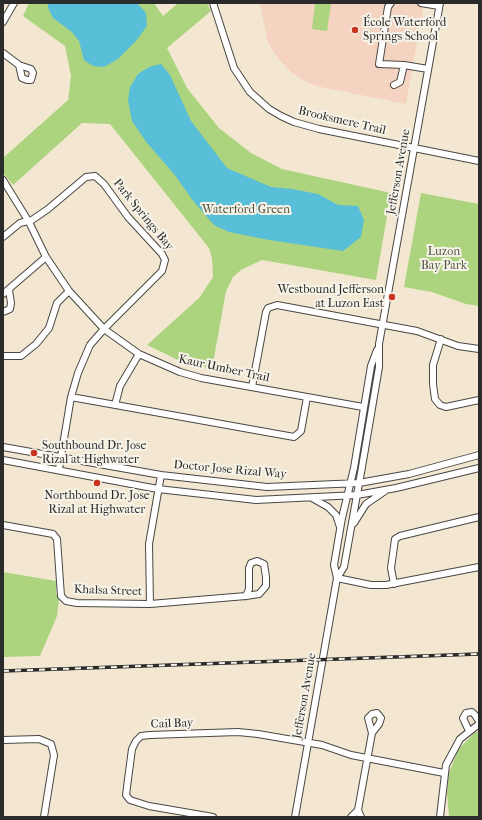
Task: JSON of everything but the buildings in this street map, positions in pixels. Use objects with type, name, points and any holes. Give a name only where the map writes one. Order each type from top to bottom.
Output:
[{"type":"street","points":[[3,22],[14,3]]},
{"type":"street","name":"Brooksmere Trail","points":[[213,3],[234,68],[250,92],[270,109],[294,122],[319,129],[479,161]]},
{"type":"street","points":[[391,3],[388,7],[379,64],[404,65],[428,69]]},
{"type":"street","points":[[421,3],[440,5]]},
{"type":"street","name":"Jefferson Avenue","points":[[295,817],[337,578],[334,565],[340,530],[349,483],[354,468],[371,366],[379,344],[383,325],[440,5]]},
{"type":"street","points":[[3,53],[18,65]]},
{"type":"street","points":[[394,85],[400,82],[404,65]]},
{"type":"street","name":"Park Springs Bay","points":[[28,222],[48,209],[86,177],[95,176],[100,179],[128,217],[162,254],[165,260],[162,271],[104,329]]},
{"type":"street","name":"Kaur Umber Trail","points":[[4,181],[46,256],[69,291],[104,329],[139,354],[180,372],[252,387],[364,407]]},
{"type":"street","points":[[3,237],[20,223],[28,222]]},
{"type":"street","points":[[3,294],[46,256]]},
{"type":"street","points":[[3,312],[10,309],[11,303],[9,290]]},
{"type":"street","points":[[3,356],[21,356],[32,348],[49,328],[57,303],[69,291]]},
{"type":"street","points":[[252,387],[264,319],[268,308],[282,306],[417,331],[458,346],[479,349]]},
{"type":"street","points":[[58,470],[71,397],[78,373],[90,345],[104,329]]},
{"type":"street","points":[[441,339],[433,365],[435,399],[440,405],[446,407],[479,400]]},
{"type":"street","name":"Jefferson Avenue","points":[[337,578],[344,567],[357,495],[379,367],[379,344]]},
{"type":"street","points":[[115,405],[120,386],[139,354]]},
{"type":"street","points":[[71,397],[294,437],[301,431],[307,397]]},
{"type":"street","name":"Doctor Jose Rizal Way","points":[[3,447],[160,475],[267,487],[359,483],[408,474],[479,455]]},
{"type":"street","name":"Doctor Jose Rizal Way","points":[[3,460],[158,489],[256,500],[357,495],[479,468]]},
{"type":"street","points":[[150,604],[149,544],[160,475]]},
{"type":"street","points":[[350,531],[358,515],[366,504],[389,489]]},
{"type":"street","points":[[312,498],[328,507],[336,515],[340,530]]},
{"type":"street","points":[[394,584],[392,561],[395,539],[400,536],[479,518]]},
{"type":"street","name":"Khalsa Street","points":[[3,525],[53,534],[57,539],[61,596],[66,601],[77,603],[150,604],[246,596],[259,594],[266,586],[264,564],[257,561],[251,563],[249,568],[249,589],[246,596]]},
{"type":"street","points":[[337,578],[371,585],[394,584],[479,567]]},
{"type":"street","points":[[440,817],[444,773],[452,750],[469,730],[479,723],[472,712],[466,713],[464,718],[469,730]]},
{"type":"street","name":"Cail Bay","points":[[213,817],[149,806],[130,800],[126,794],[132,749],[136,741],[141,736],[238,732],[309,743]]},
{"type":"street","points":[[351,817],[358,810],[372,733]]},
{"type":"street","points":[[3,740],[39,739],[51,744],[54,755],[44,817]]},
{"type":"street","points":[[309,743],[368,758],[444,773]]},
{"type":"street","points":[[358,810],[362,817]]},
{"type":"shaded area","points":[[260,3],[424,3],[406,104],[316,86],[302,80],[290,71],[278,58],[268,43]]},
{"type":"green space","name":"Waterford Green","points":[[29,3],[154,3],[163,16],[178,3],[207,3],[211,11],[167,48],[187,88],[219,128],[251,153],[282,169],[391,193],[376,280],[262,260],[241,270],[233,277],[226,291],[212,369],[180,361],[147,345],[199,298],[213,277],[212,258],[209,248],[110,124],[82,123],[13,185],[3,173],[3,158],[68,100],[71,76],[65,46],[23,16]]},
{"type":"green space","points":[[315,3],[331,4],[327,31],[312,29]]},
{"type":"green space","name":"Luzon Bay Park","points":[[421,193],[479,204],[479,306],[466,304],[432,292],[404,287]]},
{"type":"green space","points":[[3,572],[56,581],[56,593],[59,600],[57,616],[40,656],[3,657]]},
{"type":"green space","points":[[476,731],[479,735],[479,817],[449,816],[447,793],[449,773],[458,750]]},
{"type":"water","points":[[48,3],[137,3],[146,13],[147,26],[136,41],[118,59],[104,67],[93,66],[84,60],[79,41],[72,32],[53,18],[48,8]]},
{"type":"water","points":[[161,64],[170,75],[191,121],[227,168],[271,187],[318,194],[338,205],[358,206],[364,220],[361,237],[343,251],[269,240],[229,232],[214,225],[194,202],[174,174],[147,143],[132,121],[128,100],[130,87],[138,74],[149,67]]},
{"type":"railway","points":[[3,671],[479,654]]},
{"type":"place","name":"École Waterford Springs School","points":[[355,30]]},
{"type":"place","name":"Westbound Jefferson at Luzon East","points":[[392,297]]},
{"type":"place","name":"Southbound Dr. Jose Rizal at Highwater","points":[[34,453]]},
{"type":"place","name":"Northbound Dr. Jose Rizal at Highwater","points":[[97,483]]}]
